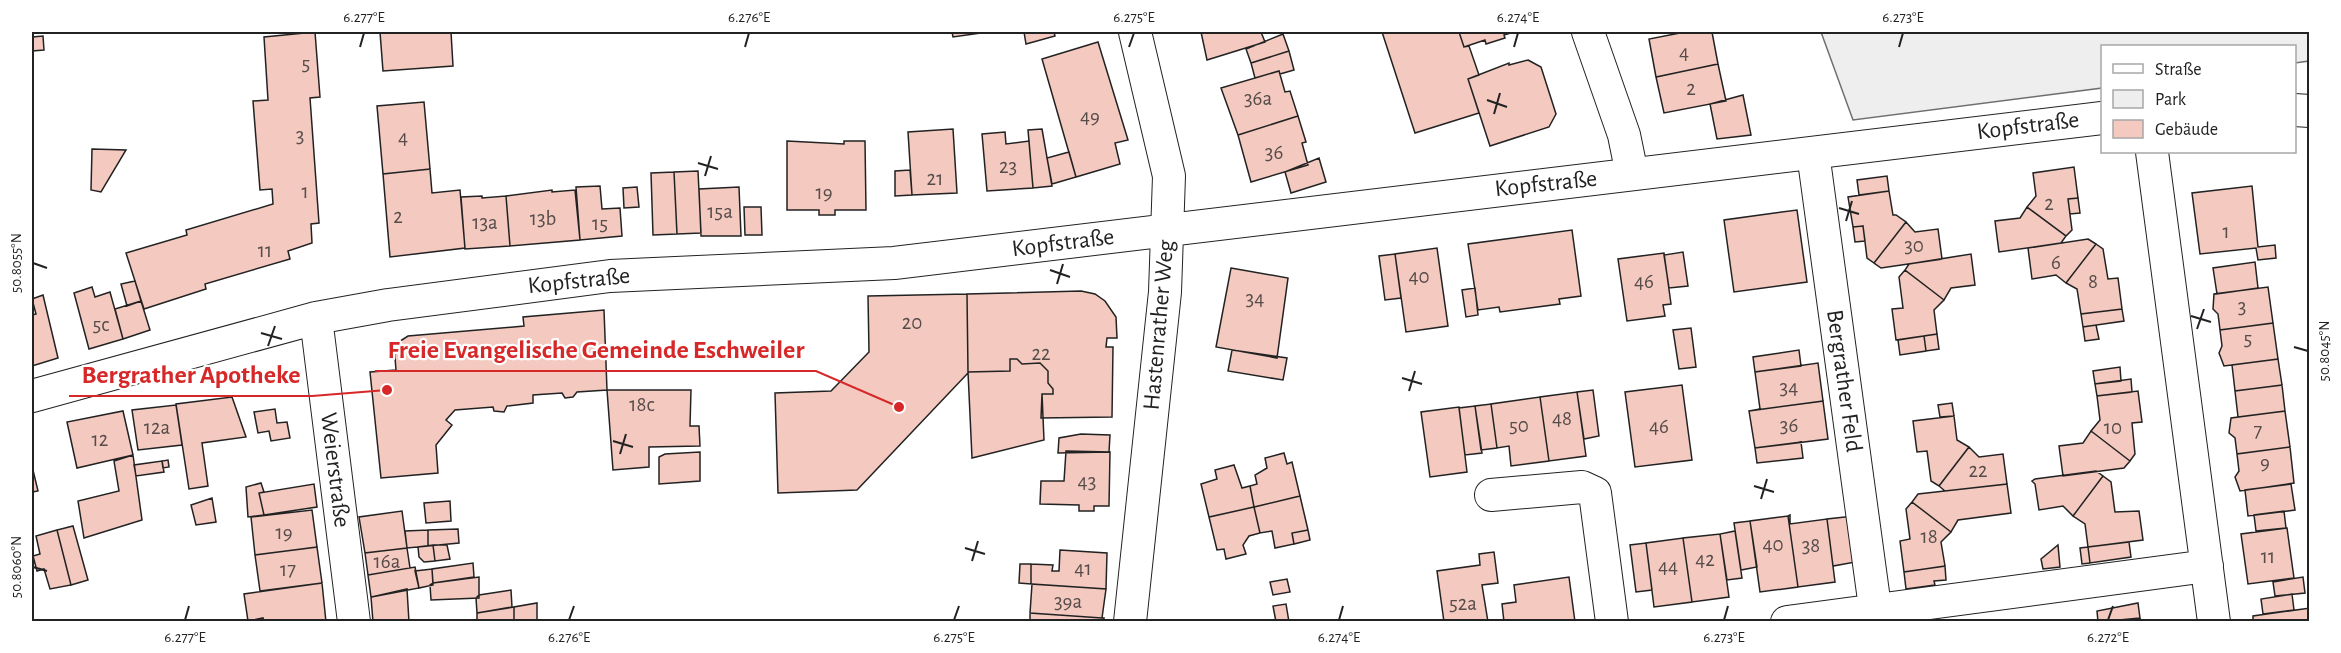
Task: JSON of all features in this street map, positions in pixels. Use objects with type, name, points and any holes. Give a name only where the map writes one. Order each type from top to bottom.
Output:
[{"type":"street","name":"Hastenrather Weg","points":[[1130,621],[1165,292],[1168,176],[1135,32]]},
{"type":"street","points":[[1588,32],[1624,135],[1632,174]]},
{"type":"street","name":"Kopfstraße","points":[[32,396],[316,318],[388,305],[610,276],[894,263],[2101,118]]},
{"type":"street","name":"Bergrather Feld","points":[[1813,153],[1876,616]]},
{"type":"street","points":[[2152,153],[2214,621]]},
{"type":"street","name":"Weierstraße","points":[[316,318],[354,621]]},
{"type":"street","points":[[1491,495],[1582,487],[1596,493],[1612,621]]},
{"type":"street","points":[[1787,621],[1876,616],[2206,566]]},
{"type":"green space","points":[[1821,32],[2309,32],[2309,61],[2296,63],[2296,45],[2101,45],[2101,88],[1853,120]]},
{"type":"building","points":[[315,32],[320,97],[310,98],[319,223],[311,224],[312,243],[288,251],[290,259],[205,284],[206,289],[144,309],[126,253],[187,235],[186,230],[273,204],[272,189],[260,190],[253,101],[268,100],[264,37]]},
{"type":"building","points":[[380,32],[451,32],[453,66],[383,71]]},
{"type":"building","points":[[952,32],[988,32],[953,37]]},
{"type":"building","points":[[1024,32],[1054,32],[1055,36],[1026,44]]},
{"type":"building","points":[[1201,32],[1261,32],[1265,42],[1207,60]]},
{"type":"building","points":[[1382,32],[1459,32],[1464,47],[1469,46],[1479,75],[1468,79],[1479,113],[1415,133]]},
{"type":"building","points":[[1459,32],[1514,32],[1504,35],[1505,38],[1486,44],[1485,40],[1464,47]]},
{"type":"building","points":[[1685,32],[1712,32],[1718,64],[1656,77],[1649,39]]},
{"type":"building","points":[[1283,34],[1289,51],[1251,63],[1246,49]]},
{"type":"building","points":[[43,36],[44,50],[32,51],[32,37]]},
{"type":"building","points":[[1098,42],[1128,140],[1115,143],[1120,164],[1076,177],[1042,59]]},
{"type":"building","points":[[1289,51],[1294,70],[1280,74],[1279,71],[1255,78],[1251,63]]},
{"type":"building","points":[[1528,60],[1541,67],[1556,114],[1549,127],[1490,146],[1468,79],[1509,63],[1509,65]]},
{"type":"building","points":[[1718,64],[1726,101],[1664,113],[1656,77]]},
{"type":"building","points":[[1279,71],[1285,92],[1290,91],[1298,116],[1238,135],[1221,88]]},
{"type":"building","points":[[1743,95],[1751,135],[1717,139],[1710,104]]},
{"type":"building","points":[[424,102],[430,169],[383,174],[377,106]]},
{"type":"building","points":[[1298,116],[1306,142],[1302,143],[1308,165],[1251,182],[1238,135]]},
{"type":"building","points":[[953,129],[957,193],[912,195],[908,132]]},
{"type":"building","points":[[1042,129],[1052,186],[1033,188],[1028,130]]},
{"type":"building","points":[[1005,132],[1006,144],[1029,141],[1033,188],[987,191],[982,134]]},
{"type":"building","points":[[787,141],[844,144],[844,141],[865,141],[866,210],[835,210],[835,215],[819,215],[819,210],[787,210]]},
{"type":"building","points":[[92,149],[126,150],[101,192],[91,190]]},
{"type":"building","points":[[1069,152],[1076,177],[1052,184],[1047,158]]},
{"type":"building","points":[[1319,158],[1326,182],[1291,193],[1285,172]]},
{"type":"building","points":[[2074,167],[2078,198],[2068,199],[2072,230],[2066,236],[2027,207],[2036,196],[2033,173]]},
{"type":"building","points":[[430,169],[432,193],[460,190],[465,248],[390,257],[383,174]]},
{"type":"building","points":[[910,170],[912,195],[895,196],[895,171]]},
{"type":"building","points":[[698,171],[701,233],[677,234],[674,172]]},
{"type":"building","points":[[674,172],[677,234],[653,235],[651,173]]},
{"type":"building","points":[[1887,176],[1889,191],[1859,195],[1857,180]]},
{"type":"building","points":[[600,186],[602,209],[620,208],[622,236],[580,240],[576,187]]},
{"type":"building","points":[[2252,186],[2258,247],[2275,245],[2276,258],[2258,260],[2256,248],[2200,254],[2192,193]]},
{"type":"building","points":[[637,187],[639,207],[624,208],[623,188]]},
{"type":"building","points":[[739,187],[741,236],[701,236],[699,189]]},
{"type":"building","points":[[552,190],[552,192],[575,190],[580,240],[510,246],[506,196]]},
{"type":"building","points":[[1889,191],[1893,215],[1906,222],[1874,263],[1867,258],[1863,226],[1853,227],[1848,197]]},
{"type":"building","points":[[482,196],[482,198],[506,196],[510,246],[465,249],[461,197]]},
{"type":"building","points":[[2078,198],[2080,213],[2070,214],[2068,199]]},
{"type":"building","points":[[744,207],[761,207],[762,235],[745,235]]},
{"type":"building","points":[[2027,207],[2066,236],[2061,243],[1999,252],[1995,221],[2020,218]]},
{"type":"building","points":[[1797,210],[1807,282],[1734,292],[1724,220]]},
{"type":"building","points":[[1906,222],[1915,232],[1938,229],[1942,259],[1881,268],[1874,263]]},
{"type":"building","points":[[1863,226],[1865,241],[1855,242],[1853,227]]},
{"type":"building","points":[[1572,230],[1581,296],[1559,299],[1560,304],[1500,312],[1499,307],[1478,310],[1468,244]]},
{"type":"building","points":[[2088,239],[2096,244],[2066,283],[2056,275],[2032,279],[2028,248]]},
{"type":"building","points":[[2096,244],[2103,249],[2108,279],[2118,278],[2122,309],[2081,314],[2077,289],[2066,283]]},
{"type":"building","points":[[1437,248],[1448,326],[1406,332],[1395,254]]},
{"type":"building","points":[[1683,252],[1688,286],[1669,288],[1664,255]]},
{"type":"building","points":[[1664,253],[1671,304],[1663,305],[1665,316],[1627,321],[1618,259]]},
{"type":"building","points":[[1395,254],[1401,298],[1385,300],[1379,256]]},
{"type":"building","points":[[1971,254],[1975,285],[1951,288],[1944,300],[1905,270],[1909,264]]},
{"type":"building","points":[[2255,262],[2258,288],[2217,294],[2213,268]]},
{"type":"building","points":[[1231,268],[1288,278],[1277,358],[1216,347]]},
{"type":"building","points":[[1905,270],[1944,300],[1934,310],[1937,334],[1896,340],[1892,309],[1903,308],[1899,277]]},
{"type":"building","points":[[135,281],[141,301],[127,306],[121,284]]},
{"type":"building","points":[[92,287],[95,297],[110,292],[123,339],[89,349],[74,293]]},
{"type":"building","points":[[2268,287],[2273,323],[2220,330],[2218,314],[2213,309],[2214,294]]},
{"type":"building","points":[[1475,288],[1478,315],[1466,317],[1462,290]]},
{"type":"building","points":[[1081,291],[1095,294],[1105,301],[1116,317],[1117,338],[1107,338],[1106,347],[1113,347],[1112,417],[1041,418],[1042,394],[1053,394],[1053,389],[1048,383],[1048,371],[1040,363],[1022,364],[1017,359],[1010,359],[1010,371],[968,372],[967,294]]},
{"type":"building","points":[[967,294],[968,373],[857,490],[778,493],[775,393],[831,391],[869,352],[868,296]]},
{"type":"building","points":[[43,295],[58,358],[32,366],[32,315],[36,314],[32,299]]},
{"type":"building","points":[[141,301],[150,330],[123,339],[115,309]]},
{"type":"building","points":[[2122,309],[2124,321],[2083,327],[2081,314]]},
{"type":"building","points":[[604,310],[607,390],[577,392],[573,397],[565,398],[562,393],[533,395],[533,403],[507,406],[504,412],[494,411],[493,407],[455,410],[446,420],[452,425],[436,445],[438,473],[381,478],[370,372],[396,370],[394,345],[408,336],[524,326],[523,317]]},
{"type":"building","points":[[2273,323],[2278,359],[2224,366],[2219,353],[2222,346],[2220,330]]},
{"type":"building","points":[[2096,325],[2099,339],[2085,341],[2083,327]]},
{"type":"building","points":[[1691,328],[1696,367],[1679,369],[1673,330]]},
{"type":"building","points":[[1937,334],[1939,349],[1926,351],[1924,336]]},
{"type":"building","points":[[1924,336],[1926,351],[1900,355],[1898,340]]},
{"type":"building","points":[[1232,350],[1287,358],[1283,380],[1228,371]]},
{"type":"building","points":[[1799,350],[1801,366],[1755,372],[1753,357]]},
{"type":"building","points":[[1010,359],[1017,359],[1022,364],[1040,363],[1048,371],[1048,383],[1053,389],[1053,394],[1042,394],[1044,440],[972,458],[968,372],[1010,371]]},
{"type":"building","points":[[2278,359],[2282,385],[2235,391],[2232,365]]},
{"type":"building","points":[[1818,363],[1823,401],[1749,411],[1760,409],[1755,372]]},
{"type":"building","points":[[2120,367],[2121,381],[2095,384],[2093,371]]},
{"type":"building","points":[[2131,379],[2132,392],[2097,396],[2095,384]]},
{"type":"building","points":[[1682,385],[1692,460],[1635,467],[1625,392]]},
{"type":"building","points":[[2282,385],[2285,411],[2238,417],[2235,391]]},
{"type":"building","points":[[607,390],[691,390],[690,426],[699,426],[700,446],[649,447],[649,467],[613,470]]},
{"type":"building","points":[[1593,390],[1599,436],[1584,439],[1577,392]]},
{"type":"building","points":[[2138,391],[2142,422],[2132,423],[2135,454],[2130,461],[2091,431],[2100,420],[2097,396]]},
{"type":"building","points":[[1577,392],[1586,456],[1549,461],[1540,397]]},
{"type":"building","points":[[232,397],[246,437],[202,443],[208,486],[189,489],[176,404]]},
{"type":"building","points":[[1540,397],[1549,461],[1511,466],[1509,446],[1497,448],[1491,404]]},
{"type":"building","points":[[1823,401],[1828,439],[1755,448],[1749,411]]},
{"type":"building","points":[[1952,403],[1954,416],[1940,417],[1938,405]]},
{"type":"building","points":[[1491,404],[1497,448],[1481,450],[1475,406]]},
{"type":"building","points":[[176,405],[182,445],[138,450],[132,410]]},
{"type":"building","points":[[1475,406],[1482,453],[1465,455],[1459,408]]},
{"type":"building","points":[[1459,407],[1467,472],[1430,477],[1421,412]]},
{"type":"building","points":[[275,409],[277,423],[287,422],[290,438],[271,441],[269,431],[258,433],[254,412]]},
{"type":"building","points":[[123,411],[133,455],[77,468],[67,422]]},
{"type":"building","points":[[2285,411],[2290,447],[2237,454],[2235,438],[2229,433],[2231,418]]},
{"type":"building","points":[[1954,416],[1957,440],[1969,447],[1939,486],[1931,481],[1927,451],[1917,452],[1913,421]]},
{"type":"building","points":[[2091,431],[2130,461],[2124,468],[2063,476],[2059,446],[2083,443]]},
{"type":"building","points":[[1081,434],[1110,435],[1109,452],[1058,453],[1059,438]]},
{"type":"building","points":[[1801,442],[1803,458],[1757,463],[1755,448]]},
{"type":"building","points":[[1969,447],[1979,457],[2003,454],[2007,484],[1945,491],[1939,486]]},
{"type":"building","points":[[2290,447],[2294,483],[2240,491],[2235,477],[2239,471],[2237,454]]},
{"type":"building","points":[[1066,451],[1110,452],[1109,506],[1094,506],[1094,511],[1079,511],[1079,505],[1040,504],[1041,481],[1064,481]]},
{"type":"building","points":[[700,452],[700,481],[659,484],[659,457],[665,454]]},
{"type":"building","points":[[1284,453],[1287,464],[1292,462],[1300,496],[1254,507],[1250,486],[1257,484],[1255,475],[1267,468],[1265,458]]},
{"type":"building","points":[[133,455],[142,520],[84,538],[78,501],[119,491],[114,461]]},
{"type":"building","points":[[168,460],[169,467],[163,468],[162,461]]},
{"type":"building","points":[[162,461],[164,472],[136,476],[134,465]]},
{"type":"building","points":[[1234,465],[1242,488],[1250,486],[1254,507],[1209,517],[1201,484],[1217,479],[1215,470]]},
{"type":"building","points":[[32,466],[38,491],[32,492]]},
{"type":"building","points":[[2096,471],[2103,476],[2073,516],[2063,506],[2039,510],[2035,484],[2032,481]]},
{"type":"building","points":[[2103,476],[2111,482],[2115,512],[2139,511],[2143,540],[2088,547],[2085,524],[2073,516]]},
{"type":"building","points":[[261,483],[264,492],[259,493],[264,515],[248,517],[246,487]]},
{"type":"building","points":[[314,484],[317,507],[264,515],[259,493]]},
{"type":"building","points":[[2007,484],[2011,513],[1958,520],[1951,532],[1912,502],[1918,494]]},
{"type":"building","points":[[2291,484],[2295,510],[2248,516],[2245,490]]},
{"type":"building","points":[[1300,496],[1308,530],[1292,533],[1294,544],[1275,548],[1272,531],[1260,533],[1254,507]]},
{"type":"building","points":[[212,498],[216,522],[196,525],[191,505]]},
{"type":"building","points":[[450,501],[451,521],[426,523],[424,503]]},
{"type":"building","points":[[1912,502],[1951,532],[1941,542],[1945,566],[1904,572],[1900,541],[1910,539],[1906,509]]},
{"type":"building","points":[[1254,507],[1260,533],[1249,536],[1243,545],[1246,554],[1226,559],[1224,549],[1217,550],[1209,517]]},
{"type":"building","points":[[312,510],[317,547],[255,555],[251,517]]},
{"type":"building","points":[[402,511],[407,548],[365,553],[359,517]]},
{"type":"building","points":[[2284,511],[2286,528],[2256,531],[2254,515]]},
{"type":"building","points":[[1790,515],[1790,524],[1827,519],[1835,582],[1798,587],[1788,516]]},
{"type":"building","points":[[1788,516],[1798,587],[1760,592],[1750,521]]},
{"type":"building","points":[[1854,516],[1861,561],[1833,566],[1827,519]]},
{"type":"building","points":[[1750,521],[1757,567],[1741,570],[1734,523]]},
{"type":"building","points":[[73,526],[88,580],[71,585],[57,530]]},
{"type":"building","points":[[2287,528],[2294,578],[2248,584],[2241,534]]},
{"type":"building","points":[[458,529],[459,543],[428,546],[428,530]]},
{"type":"building","points":[[57,530],[71,585],[50,589],[44,569],[37,571],[33,556],[40,554],[36,536]]},
{"type":"building","points":[[428,530],[428,546],[407,548],[405,531]]},
{"type":"building","points":[[1308,530],[1310,540],[1294,544],[1292,533]]},
{"type":"building","points":[[1735,531],[1742,578],[1727,580],[1720,534]]},
{"type":"building","points":[[1720,534],[1729,597],[1692,602],[1683,538]]},
{"type":"building","points":[[1683,538],[1692,602],[1654,607],[1646,543]]},
{"type":"building","points":[[2129,542],[2131,557],[2090,563],[2088,547]]},
{"type":"building","points":[[1646,543],[1652,590],[1636,592],[1630,545]]},
{"type":"building","points":[[433,545],[447,545],[450,559],[435,561]]},
{"type":"building","points":[[433,545],[435,561],[424,562],[419,557],[418,547]]},
{"type":"building","points":[[2058,545],[2060,567],[2043,569],[2041,559]]},
{"type":"building","points":[[317,547],[322,583],[260,591],[255,555]]},
{"type":"building","points":[[2088,547],[2090,563],[2082,564],[2080,548]]},
{"type":"building","points":[[407,548],[410,568],[368,575],[365,553]]},
{"type":"building","points":[[1060,550],[1107,553],[1106,589],[1031,584],[1031,564],[1053,565],[1052,571],[1059,571]]},
{"type":"building","points":[[1494,552],[1498,583],[1482,585],[1488,622],[1444,622],[1437,571],[1480,565],[1479,554]]},
{"type":"building","points":[[473,563],[474,577],[433,583],[432,569]]},
{"type":"building","points":[[1020,564],[1031,564],[1031,584],[1019,583]]},
{"type":"building","points":[[1945,566],[1946,580],[1934,581],[1935,585],[1906,589],[1904,572]]},
{"type":"building","points":[[415,567],[419,588],[371,597],[368,575]]},
{"type":"building","points":[[432,569],[433,585],[419,588],[415,571]]},
{"type":"building","points":[[479,577],[479,598],[431,600],[430,585],[433,583]]},
{"type":"building","points":[[1569,577],[1575,622],[1504,622],[1502,604],[1516,602],[1514,585]]},
{"type":"building","points":[[2303,577],[2305,593],[2275,596],[2273,582]]},
{"type":"building","points":[[1287,579],[1290,592],[1273,595],[1270,582]]},
{"type":"building","points":[[322,583],[326,622],[264,622],[263,618],[248,621],[244,594]]},
{"type":"building","points":[[1032,584],[1106,589],[1102,618],[1030,613]]},
{"type":"building","points":[[407,589],[409,622],[373,622],[371,597]]},
{"type":"building","points":[[511,590],[512,607],[477,613],[476,598],[479,595]]},
{"type":"building","points":[[2292,594],[2294,610],[2263,614],[2261,599]]},
{"type":"building","points":[[537,603],[537,622],[514,622],[514,607]]},
{"type":"building","points":[[2138,603],[2140,618],[2098,622],[2097,611]]},
{"type":"building","points":[[1286,604],[1289,622],[1276,622],[1273,606]]},
{"type":"building","points":[[514,607],[514,622],[477,622],[477,613]]},
{"type":"building","points":[[2310,608],[2310,622],[2253,622],[2253,616]]},
{"type":"building","points":[[1030,613],[1104,618],[1104,622],[1030,622]]},
{"type":"building","points":[[2140,618],[2141,622],[2117,622]]},
{"type":"place","name":"Bergrather Apotheke","points":[[387,390]]},
{"type":"place","name":"Freie Evangelische Gemeinde Eschweiler","points":[[899,407]]}]
